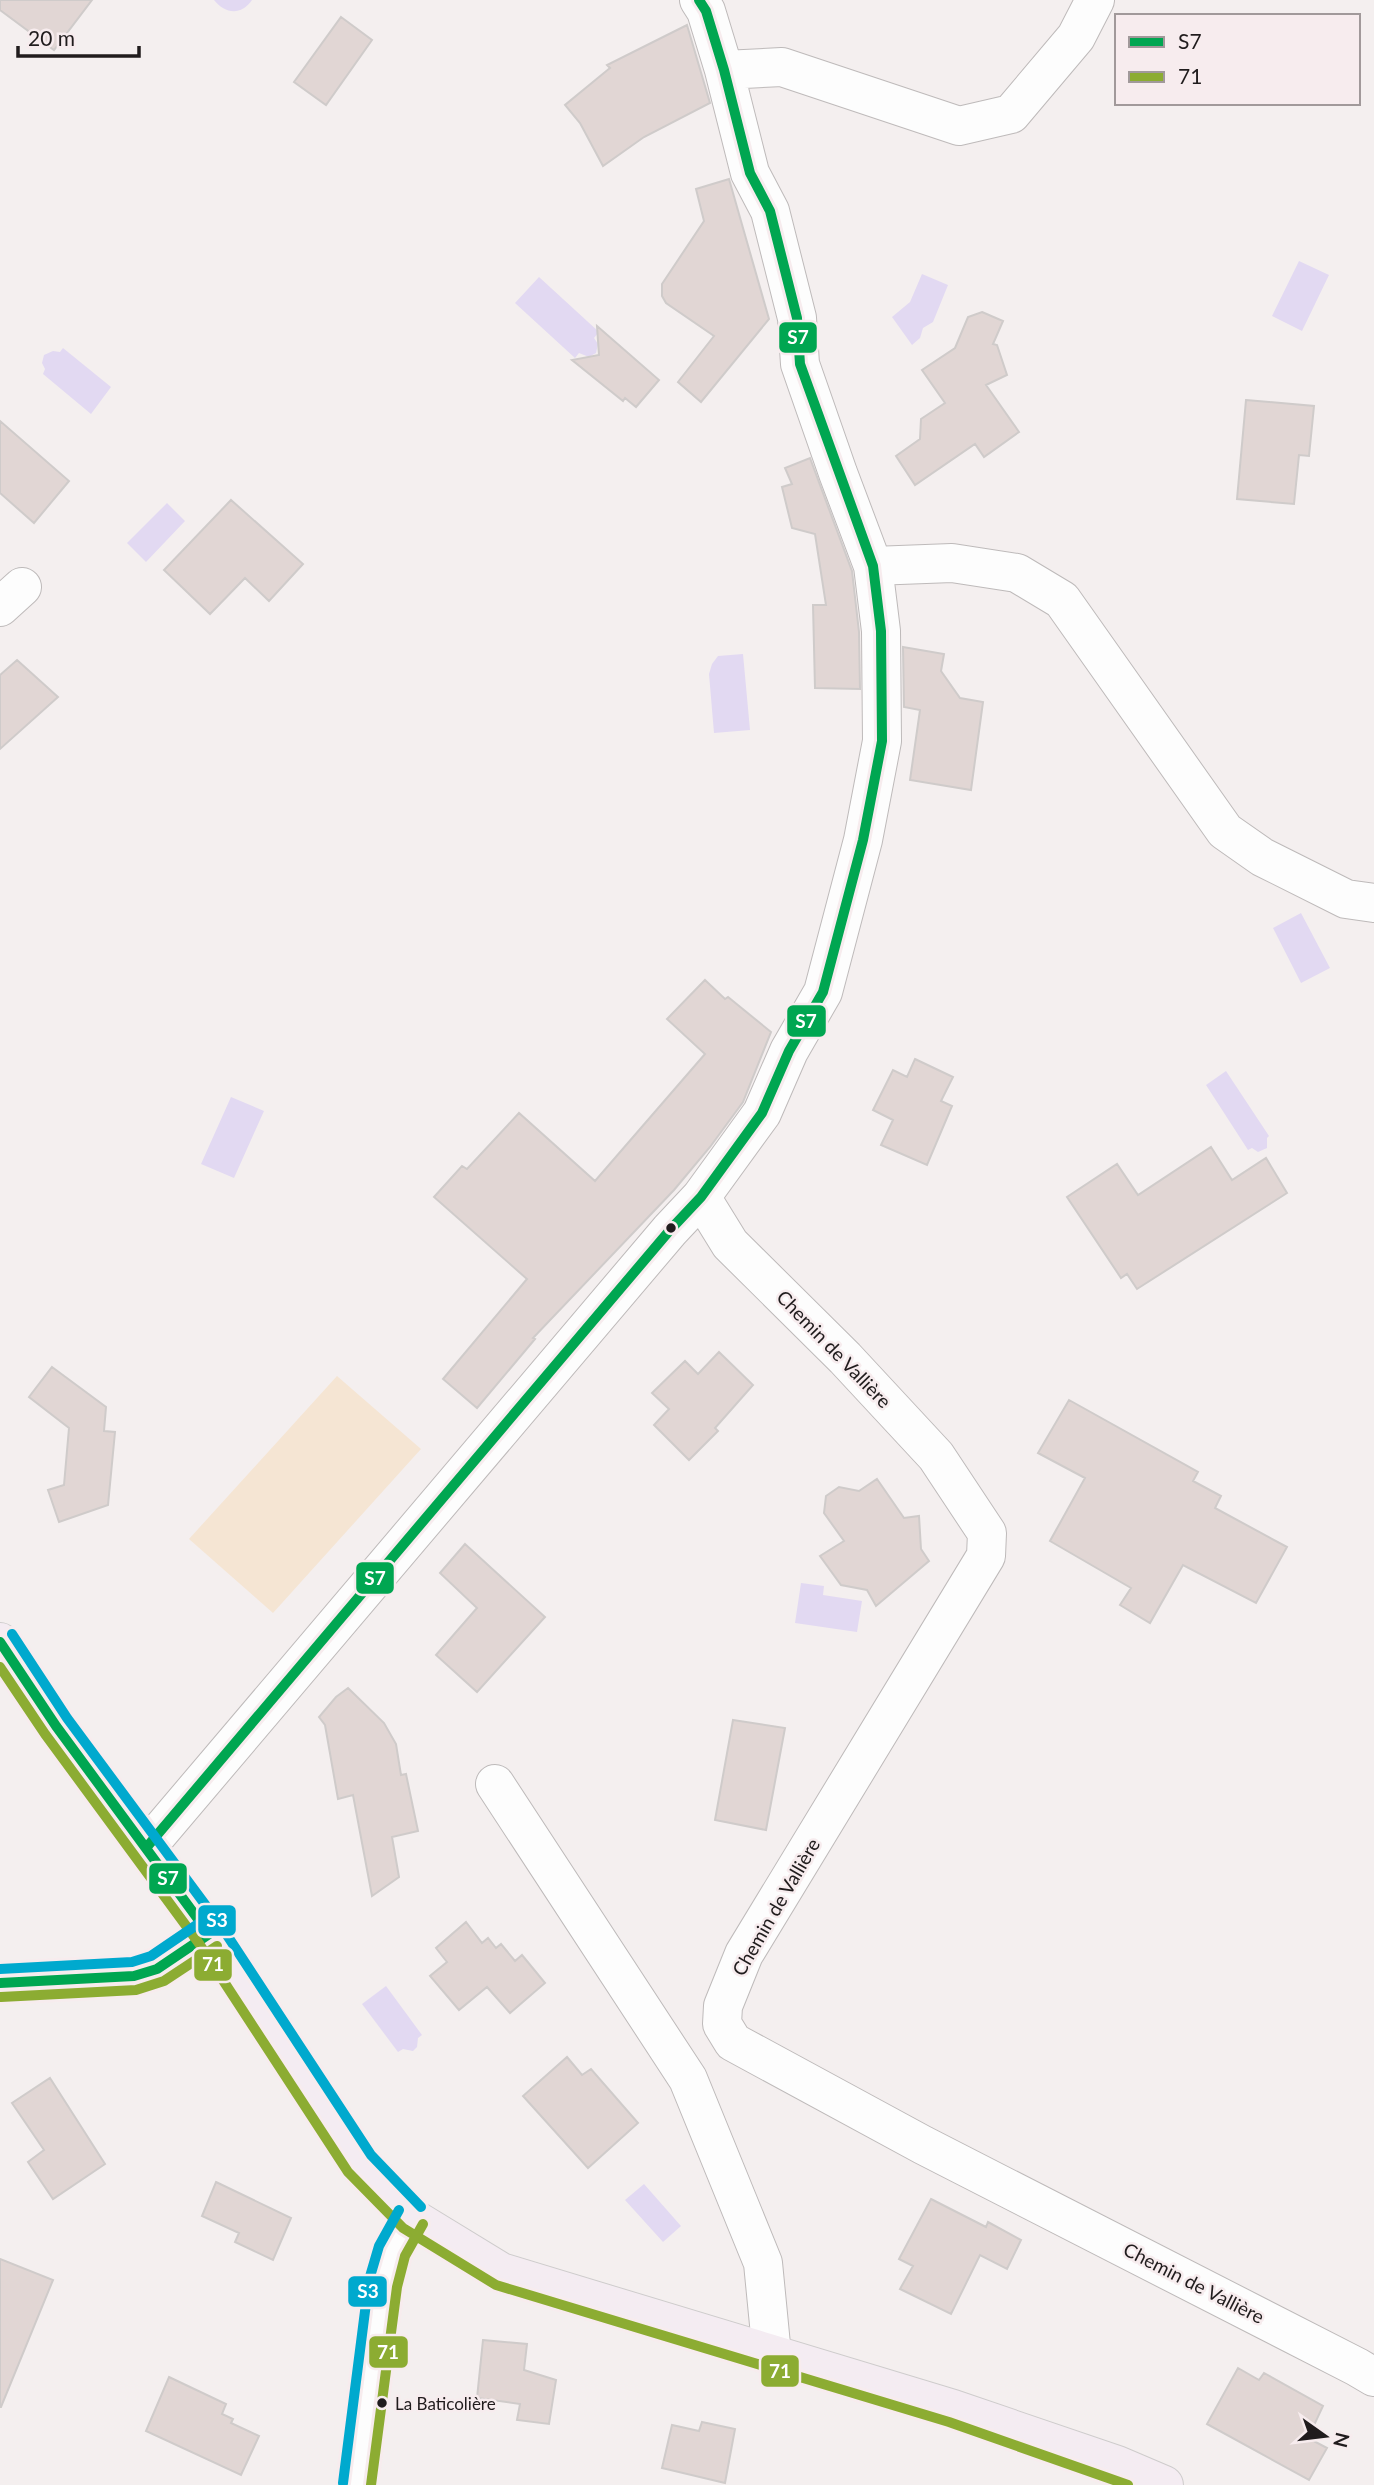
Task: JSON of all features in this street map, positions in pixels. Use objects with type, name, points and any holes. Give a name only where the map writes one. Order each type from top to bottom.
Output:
[{"type":"main road","points":[[0,1642],[56,1726],[209,1934],[360,2164],[411,2217],[501,2272],[953,2409],[1117,2465],[1164,2485]]},
{"type":"street","points":[[146,1848],[670,1230],[701,1197],[762,1113],[789,1051],[823,992],[863,839],[883,741],[881,631],[873,566],[800,364],[797,318],[770,211],[750,173],[724,70],[706,11],[699,0]]},
{"type":"street","points":[[724,70],[782,67],[959,126],[1011,114],[1076,37],[1095,0]]},
{"type":"street","points":[[873,566],[953,562],[1017,573],[1062,600],[1225,831],[1262,857],[1346,899],[1374,903]]},
{"type":"street","name":"Chemin de Vallière","points":[[701,1197],[730,1244],[845,1358],[936,1456],[987,1533],[986,1556],[744,1954],[723,2006],[722,2024],[733,2042],[923,2145],[1374,2377]]},
{"type":"street","points":[[495,1784],[688,2079],[763,2263],[772,2355]]},
{"type":"street","points":[[0,1983],[134,1976],[157,1969],[209,1934]]},
{"type":"street","points":[[357,2485],[383,2284],[392,2251],[411,2217]]},
{"type":"shaded area","points":[[214,0],[252,0],[243,9],[233,11],[223,8]]},
{"type":"shaded area","points":[[1299,261],[1329,275],[1302,331],[1272,316]]},
{"type":"shaded area","points":[[922,274],[948,285],[933,322],[923,328],[920,338],[912,345],[892,317],[910,302]]},
{"type":"shaded area","points":[[539,277],[599,332],[594,338],[598,344],[596,353],[589,357],[579,353],[575,358],[515,303]]},
{"type":"shaded area","points":[[63,348],[111,387],[91,414],[43,374],[44,355],[53,351],[60,352]]},
{"type":"shaded area","points":[[167,503],[185,521],[146,562],[127,543]]},
{"type":"shaded area","points":[[743,654],[750,730],[714,733],[709,674],[712,664],[718,656]]},
{"type":"shaded area","points":[[1301,913],[1330,968],[1301,983],[1273,928]]},
{"type":"shaded area","points":[[1226,1071],[1269,1136],[1267,1148],[1258,1152],[1252,1148],[1248,1150],[1206,1085]]},
{"type":"shaded area","points":[[231,1097],[264,1111],[234,1178],[201,1164]]},
{"type":"shaded area","points":[[337,1376],[421,1449],[273,1613],[189,1539]]},
{"type":"shaded area","points":[[801,1583],[824,1586],[823,1595],[862,1601],[857,1632],[795,1623]]},
{"type":"shaded area","points":[[386,1986],[422,2035],[413,2051],[403,2049],[398,2052],[362,2004]]},
{"type":"shaded area","points":[[644,2184],[681,2226],[663,2242],[625,2200]]},
{"type":"building","points":[[0,0],[92,0],[54,50],[0,10]]},
{"type":"building","points":[[341,17],[372,40],[326,105],[294,82]]},
{"type":"building","points":[[687,25],[710,103],[644,137],[603,166],[580,123],[565,105],[610,68],[607,65]]},
{"type":"building","points":[[729,179],[769,319],[701,402],[678,382],[714,336],[666,303],[662,296],[662,284],[704,221],[696,189]]},
{"type":"building","points":[[982,312],[1003,321],[993,344],[997,345],[1007,375],[986,385],[1019,432],[984,457],[975,444],[915,485],[896,456],[920,439],[921,419],[945,403],[922,370],[955,348],[968,317]]},
{"type":"building","points":[[597,326],[659,380],[636,407],[625,398],[623,401],[572,360],[599,355]]},
{"type":"building","points":[[1246,400],[1314,406],[1309,456],[1299,455],[1294,504],[1237,499]]},
{"type":"building","points":[[0,421],[69,481],[34,523],[0,493]]},
{"type":"building","points":[[810,458],[852,571],[859,632],[860,689],[815,688],[813,605],[826,605],[815,534],[792,528],[782,487],[792,484],[785,468]]},
{"type":"building","points":[[231,500],[303,564],[269,601],[245,578],[210,614],[164,570]]},
{"type":"building","points":[[903,647],[944,654],[941,671],[960,698],[983,702],[971,790],[910,780],[920,710],[904,707]]},
{"type":"building","points":[[17,660],[58,697],[0,749],[0,675]]},
{"type":"building","points":[[705,980],[725,999],[728,997],[771,1032],[743,1102],[674,1190],[533,1338],[535,1339],[477,1408],[443,1379],[527,1279],[434,1197],[462,1166],[467,1169],[519,1113],[595,1181],[705,1054],[667,1019]]},
{"type":"building","points":[[915,1059],[953,1077],[941,1101],[952,1106],[927,1165],[881,1145],[893,1120],[873,1110],[893,1070],[907,1077]]},
{"type":"building","points":[[1211,1147],[1232,1180],[1266,1158],[1287,1193],[1137,1289],[1127,1274],[1121,1278],[1067,1197],[1117,1164],[1138,1195]]},
{"type":"building","points":[[719,1352],[753,1385],[715,1428],[718,1431],[689,1460],[654,1425],[669,1409],[652,1393],[685,1361],[698,1374]]},
{"type":"building","points":[[52,1367],[106,1407],[104,1431],[115,1432],[108,1505],[59,1522],[48,1490],[64,1485],[69,1428],[29,1397]]},
{"type":"building","points":[[1069,1400],[1198,1472],[1193,1481],[1221,1496],[1215,1508],[1287,1547],[1256,1603],[1183,1565],[1150,1623],[1120,1605],[1131,1588],[1050,1541],[1085,1478],[1038,1453]]},
{"type":"building","points":[[877,1479],[904,1518],[919,1516],[921,1549],[929,1561],[876,1606],[867,1590],[841,1585],[820,1556],[844,1541],[824,1513],[826,1496],[839,1487],[859,1491]]},
{"type":"building","points":[[465,1544],[545,1617],[477,1692],[436,1655],[477,1608],[440,1573]]},
{"type":"building","points":[[348,1688],[384,1723],[396,1744],[401,1775],[406,1774],[418,1831],[392,1837],[399,1877],[372,1896],[353,1795],[338,1799],[325,1725],[319,1717],[336,1697]]},
{"type":"building","points":[[733,1720],[785,1728],[766,1830],[715,1820]]},
{"type":"building","points":[[466,1922],[482,1943],[488,1938],[496,1948],[501,1944],[515,1961],[522,1955],[545,1983],[510,2013],[487,1987],[459,2010],[430,1976],[447,1962],[436,1948]]},
{"type":"building","points":[[567,2057],[582,2075],[591,2069],[638,2123],[588,2168],[523,2096]]},
{"type":"building","points":[[50,2078],[105,2164],[53,2199],[28,2162],[44,2150],[12,2103]]},
{"type":"building","points":[[216,2182],[291,2218],[273,2260],[235,2242],[239,2233],[202,2216]]},
{"type":"building","points":[[931,2199],[986,2227],[988,2222],[1021,2240],[1007,2269],[980,2255],[951,2314],[900,2289],[913,2266],[899,2259]]},
{"type":"building","points":[[0,2259],[53,2280],[1,2407],[0,2407]]},
{"type":"building","points":[[483,2340],[527,2344],[524,2370],[556,2380],[549,2424],[517,2420],[520,2404],[477,2398]]},
{"type":"building","points":[[1238,2368],[1259,2380],[1264,2373],[1323,2406],[1308,2438],[1327,2448],[1309,2480],[1207,2424]]},
{"type":"building","points":[[169,2377],[226,2404],[222,2414],[233,2419],[231,2423],[259,2436],[241,2475],[146,2431]]},
{"type":"building","points":[[702,2422],[735,2429],[725,2483],[662,2468],[672,2425],[699,2431]]},
{"type":"transit line","name":"S7","points":[[146,1848],[670,1230],[701,1197],[762,1113],[789,1051],[823,992],[863,840],[882,741],[881,631],[873,566],[800,364],[797,318],[770,211],[750,173],[724,70],[706,11],[699,0]]},
{"type":"transit line","name":"S3","points":[[12,1634],[67,1718],[221,1926],[371,2155],[421,2207]]},
{"type":"transit line","name":"S7","points":[[0,1642],[56,1726],[209,1934],[157,1969],[134,1976],[0,1983]]},
{"type":"transit line","name":"71","points":[[0,1667],[45,1734],[198,1942],[348,2172],[403,2228],[496,2285],[949,2422],[1128,2485]]},
{"type":"transit line","name":"S3","points":[[0,1969],[132,1962],[151,1956],[201,1922]]},
{"type":"transit line","name":"71","points":[[1,1997],[136,1990],[164,1981],[217,1946]]},
{"type":"transit line","name":"S3","points":[[343,2483],[369,2280],[379,2246],[399,2210]]},
{"type":"transit line","name":"71","points":[[371,2485],[397,2287],[405,2256],[423,2224]]},
{"type":"place","name":"La Baticolière","points":[[382,2403]]}]
